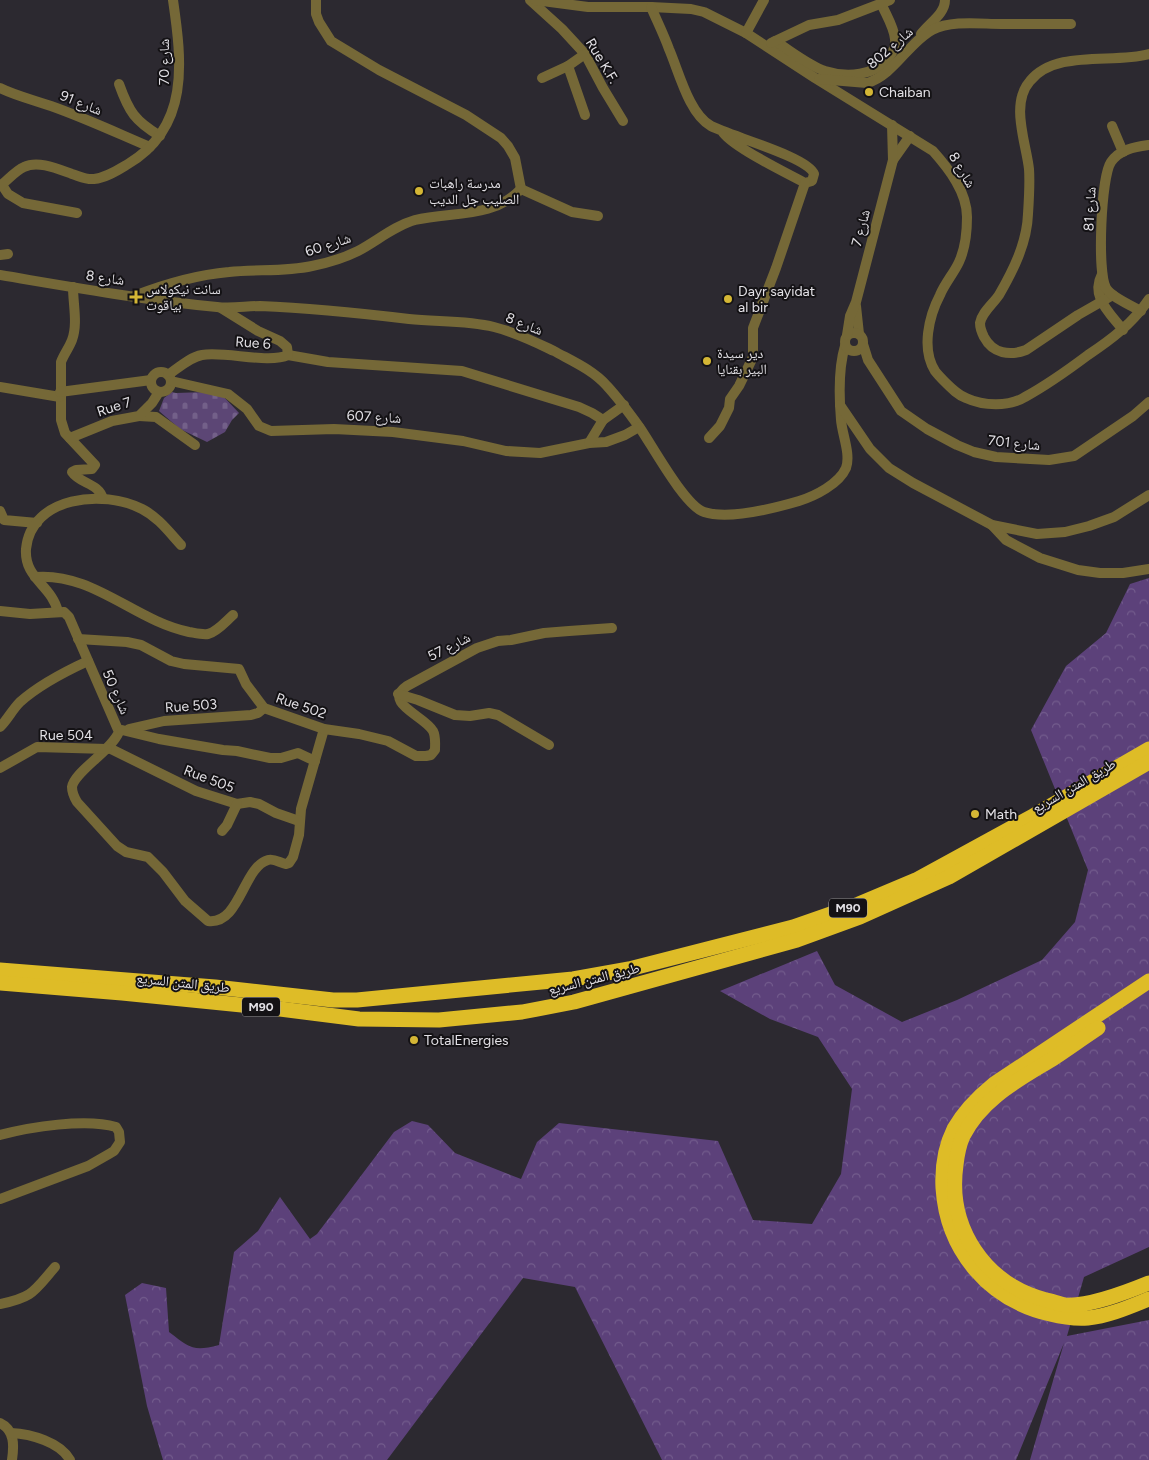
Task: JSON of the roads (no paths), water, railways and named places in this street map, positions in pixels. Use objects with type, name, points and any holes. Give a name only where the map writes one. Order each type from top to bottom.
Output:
[{"type":"highway","name":"طريق المتن السريع","points":[[0,970],[215,987],[333,1000],[373,999],[517,986],[572,980],[630,969],[793,927],[859,904],[916,880],[1149,750]]},
{"type":"highway","name":"طريق المتن السريع","points":[[0,983],[270,1008],[359,1019],[439,1020],[522,1012],[574,1002],[797,940],[860,917],[949,877],[1149,762]]},
{"type":"highway","points":[[1149,981],[987,1102],[963,1136],[957,1154],[954,1178],[955,1197],[966,1237],[978,1255],[996,1275],[1019,1290],[1065,1305],[1121,1294],[1149,1283]]},
{"type":"highway","points":[[517,986],[522,1012]]},
{"type":"highway","points":[[1149,994],[994,1084],[975,1100],[963,1114],[954,1130],[943,1164],[944,1201],[948,1220],[958,1243],[969,1262],[980,1275],[1011,1300],[1035,1310],[1062,1316],[1087,1318],[1113,1313],[1149,1299]]},
{"type":"street","name":"شارع 70","points":[[1,185],[23,167],[34,164],[87,179],[99,178],[135,160],[150,148],[168,124],[178,88],[180,50],[173,0]]},
{"type":"street","points":[[316,0],[316,14],[331,41],[359,59],[466,115],[501,138],[515,158],[522,189],[572,212],[598,216]]},
{"type":"street","name":"Rue K.F.","points":[[530,0],[562,28],[585,54],[623,121]]},
{"type":"street","name":"شارع 8","points":[[535,0],[588,7],[615,4],[651,7],[684,4],[770,44],[815,78],[933,151],[946,166],[963,197],[967,215],[965,239],[959,261],[934,310],[931,318],[928,343],[930,358],[935,371],[959,395],[973,401],[989,404],[1021,400],[1066,372],[1123,330],[1141,311],[1149,299]]},
{"type":"street","points":[[746,33],[764,0]]},
{"type":"street","points":[[917,41],[926,27],[942,12],[945,7],[945,0]]},
{"type":"street","points":[[886,2],[896,40],[892,53],[887,60],[872,71],[852,75],[826,71],[770,44],[809,26],[838,20],[886,2]]},
{"type":"street","points":[[651,7],[688,95],[697,112],[709,125],[780,153],[809,167],[813,171],[812,181],[805,183],[737,145],[724,135],[722,131]]},
{"type":"street","name":"شارع 802","points":[[815,78],[867,83],[874,81],[917,41],[932,30],[952,25],[1070,24]]},
{"type":"street","points":[[542,78],[568,66],[585,54]]},
{"type":"street","points":[[1141,311],[1113,295],[1026,350],[1010,354],[995,350],[987,343],[980,323],[1006,282],[1018,257],[1028,226],[1029,169],[1020,109],[1023,91],[1030,80],[1054,65],[1071,61],[1149,54]]},
{"type":"street","points":[[568,66],[586,115]]},
{"type":"street","points":[[119,84],[126,105],[137,120],[160,136]]},
{"type":"street","name":"شارع 91","points":[[0,88],[90,120],[150,148]]},
{"type":"street","points":[[892,125],[893,160]]},
{"type":"street","points":[[1112,126],[1123,152],[1130,148],[1149,145]]},
{"type":"street","points":[[893,160],[910,136]]},
{"type":"street","name":"شارع 81","points":[[1113,295],[1106,288],[1103,273],[1104,187],[1106,174],[1112,161],[1123,152]]},
{"type":"street","name":"شارع 7","points":[[856,302],[859,334],[862,336],[855,348],[845,338],[893,160]]},
{"type":"street","points":[[709,438],[720,426],[729,408],[730,400],[740,386],[751,363],[754,351],[752,328],[776,268],[805,183]]},
{"type":"street","points":[[1,185],[8,194],[23,203],[77,213]]},
{"type":"street","name":"شارع 60","points":[[132,296],[196,276],[301,268],[335,260],[357,251],[407,222],[494,208],[515,197],[522,189]]},
{"type":"street","name":"شارع 81","points":[[1101,302],[1098,286],[1103,273]]},
{"type":"street","name":"شارع 8","points":[[0,276],[72,288],[221,308],[255,306],[328,310],[495,327],[530,340],[584,367],[606,384],[639,427],[686,497],[696,508],[715,515],[763,510],[801,500],[827,488],[838,478],[846,467],[847,461],[840,404],[842,362],[855,348]]},
{"type":"street","points":[[72,288],[75,325],[71,343],[64,353],[61,362],[61,420],[65,433],[95,464],[92,469],[72,472],[99,491],[104,499]]},
{"type":"street","points":[[1101,302],[1123,330]]},
{"type":"street","name":"Rue 6","points":[[169,378],[199,355],[212,354],[276,358],[288,355],[287,347],[280,341],[258,331],[221,308]]},
{"type":"street","points":[[847,334],[851,332],[859,334]]},
{"type":"street","name":"شارع 701","points":[[855,348],[868,360],[891,397],[907,415],[927,429],[957,445],[974,452],[996,457],[1049,460],[1074,456],[1133,416],[1149,402]]},
{"type":"street","points":[[288,355],[328,362],[462,371],[579,407],[592,412],[603,420]]},
{"type":"street","points":[[0,387],[60,394],[151,380],[158,372],[163,372],[169,378],[169,388],[159,392],[154,389],[151,380]]},
{"type":"street","name":"شارع 607","points":[[169,378],[228,394],[247,409],[259,426],[271,431],[334,429],[393,432],[463,441],[519,453],[540,453],[615,440],[639,427]]},
{"type":"street","name":"Rue 7","points":[[70,438],[112,421],[138,416],[152,403],[159,392]]},
{"type":"street","points":[[152,403],[156,417]]},
{"type":"street","points":[[840,404],[870,449],[889,468],[921,488],[992,525],[1037,534],[1066,532],[1089,526],[1114,516],[1149,495]]},
{"type":"street","points":[[589,443],[603,420],[624,406]]},
{"type":"street","points":[[138,416],[156,417],[195,445]]},
{"type":"street","points":[[182,545],[160,522],[144,510],[124,502],[104,499],[74,501],[54,508],[37,523],[29,536],[26,560],[35,577],[57,577],[84,584],[173,628],[209,634],[233,615]]},
{"type":"street","points":[[1,517],[37,523]]},
{"type":"street","points":[[16,520],[29,536]]},
{"type":"street","points":[[992,525],[1006,540],[1040,558],[1078,570],[1100,573],[1123,573],[1149,569]]},
{"type":"street","points":[[1018,546],[1017,541],[1021,532]]},
{"type":"street","name":"شارع 50","points":[[35,577],[52,596],[58,612],[64,612],[70,617],[78,639],[120,731],[108,749],[77,777],[72,788],[77,802],[108,838],[126,852],[148,857],[163,872],[185,901],[208,921],[218,921],[240,899],[249,878],[263,863],[271,860],[283,864],[289,863],[293,857],[299,835],[299,820]]},
{"type":"street","points":[[0,611],[43,614],[58,612]]},
{"type":"street","name":"شارع 57","points":[[398,694],[400,690],[437,668],[476,648],[498,641],[569,630],[612,628]]},
{"type":"street","name":"Rue 502","points":[[78,639],[127,642],[141,646],[171,661],[239,670],[246,684],[264,708],[324,729],[381,739],[416,756],[430,755],[435,750],[433,731],[428,724],[401,703],[398,694]]},
{"type":"street","points":[[0,727],[19,703],[32,693],[64,672],[88,661]]},
{"type":"street","points":[[398,694],[455,715],[470,716],[489,713],[498,716],[549,745]]},
{"type":"street","name":"Rue 503","points":[[120,731],[164,721],[251,715],[258,713],[264,708]]},
{"type":"street","points":[[299,820],[300,809],[324,729]]},
{"type":"street","points":[[120,731],[270,758],[281,758],[298,753],[315,760]]},
{"type":"street","name":"Rue 504","points":[[0,768],[37,747],[108,749]]},
{"type":"street","name":"Rue 505","points":[[108,749],[196,790],[237,804],[250,802],[259,804],[299,820]]},
{"type":"street","points":[[222,831],[231,818],[237,804]]},
{"type":"street","points":[[0,1135],[36,1127],[107,1124],[116,1127],[121,1137],[114,1151],[95,1162],[0,1199]]},
{"type":"street","points":[[0,1304],[17,1300],[35,1291],[55,1268]]},
{"type":"street","points":[[0,1423],[6,1425],[11,1433],[13,1444],[12,1460]]},
{"type":"street","points":[[11,1433],[20,1433],[43,1440],[65,1452],[70,1460]]},
{"type":"place","name":"Chaiban","points":[[869,92]]},
{"type":"place","name":"مدرسة راهبات الصليب جل الديب","points":[[419,191]]},
{"type":"place","name":"سانت نيكولاس بياقوت","points":[[136,297]]},
{"type":"place","name":"Dayr sayidat al bir","points":[[728,299]]},
{"type":"place","name":"دير سيدة البير بقنايا","points":[[707,361]]},
{"type":"place","name":"Math","points":[[975,814]]},
{"type":"place","name":"TotalEnergies","points":[[414,1040]]}]
